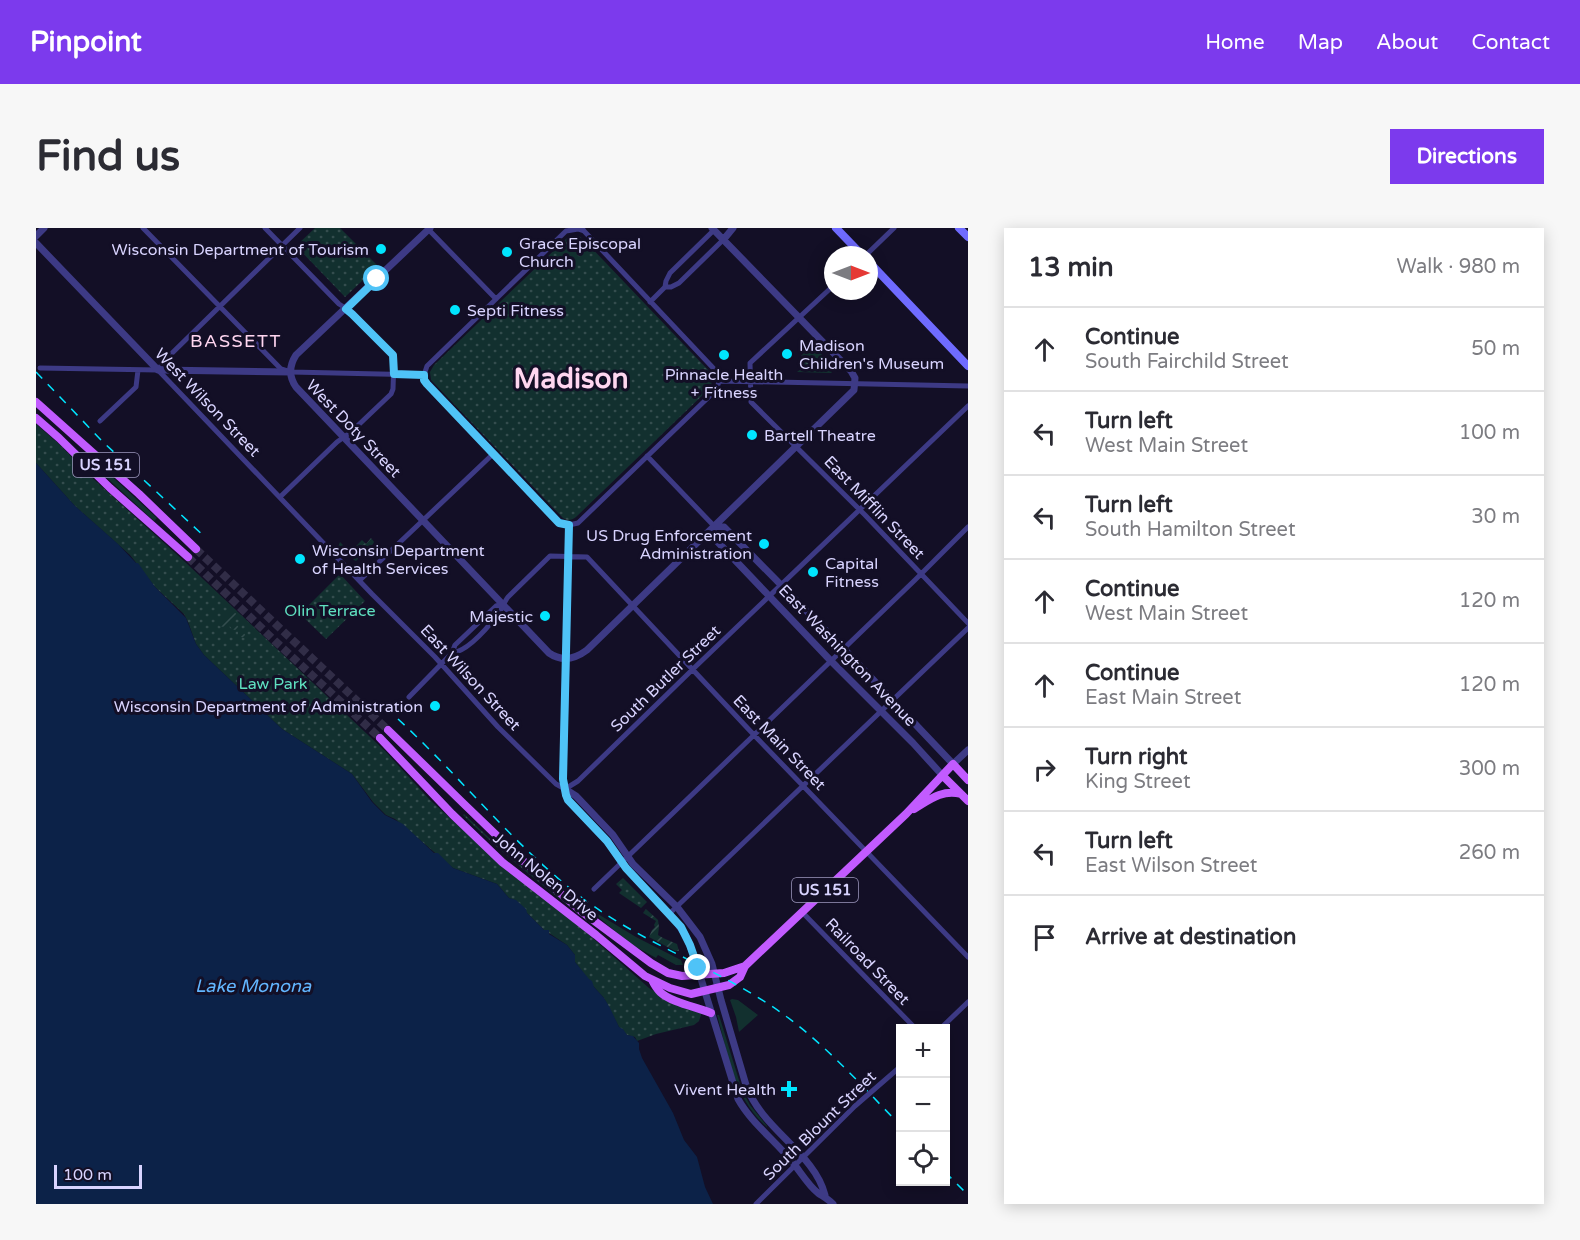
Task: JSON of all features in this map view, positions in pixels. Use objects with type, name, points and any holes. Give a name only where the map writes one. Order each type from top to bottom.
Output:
[{"type":"main road","points":[[836,228],[855,246]]},
{"type":"main road","points":[[959,228],[968,237]]},
{"type":"main road","points":[[878,271],[968,366]]},
{"type":"main road","name":"US 151","points":[[36,402],[139,494],[196,549]]},
{"type":"main road","name":"US 151","points":[[36,418],[188,557]]},
{"type":"main road","name":"John Nolen Drive","points":[[388,730],[521,859],[632,950],[660,969],[680,976],[714,974]]},
{"type":"main road","name":"John Nolen Drive","points":[[380,738],[452,814],[502,862],[596,935],[639,972],[651,980],[685,993],[718,989]]},
{"type":"main road","name":"US 151","points":[[718,989],[738,979],[745,966],[906,814],[953,765]]},
{"type":"main road","name":"East Washington Avenue","points":[[953,765],[968,780]]},
{"type":"main road","name":"East Washington Avenue","points":[[943,776],[968,801]]},
{"type":"main road","name":"US 151","points":[[906,814],[938,795],[951,792],[961,794]]},
{"type":"main road","name":"US 151","points":[[714,974],[745,966]]},
{"type":"main road","points":[[651,980],[666,996],[711,1013]]},
{"type":"street","points":[[36,236],[44,228]]},
{"type":"street","name":"West Doty Street","points":[[143,228],[281,369],[291,372],[291,378],[296,387],[551,655],[566,658]]},
{"type":"street","points":[[265,228],[339,304],[393,355],[394,374],[391,393],[280,498]]},
{"type":"street","points":[[158,370],[165,360],[300,228]]},
{"type":"street","points":[[291,372],[292,362],[296,356],[428,228],[496,299]]},
{"type":"street","points":[[665,287],[679,283],[733,228]]},
{"type":"street","points":[[874,246],[894,228]]},
{"type":"street","points":[[566,658],[574,658],[587,650],[851,394],[855,383],[851,371],[715,229],[670,273],[665,287],[650,302]]},
{"type":"street","points":[[567,230],[583,230],[716,371],[719,381],[717,389],[578,523],[569,525],[559,523],[424,380],[427,366],[567,230]]},
{"type":"street","name":"West Wilson Street","points":[[36,243],[360,580]]},
{"type":"street","points":[[36,255],[52,260]]},
{"type":"street","points":[[750,381],[750,363],[824,295]]},
{"type":"street","points":[[40,368],[424,375]]},
{"type":"street","points":[[100,422],[136,387],[138,370]]},
{"type":"street","points":[[719,381],[968,386]]},
{"type":"street","name":"East Mifflin Street","points":[[750,381],[752,404],[859,510],[968,625]]},
{"type":"street","name":"South Butler Street","points":[[565,789],[578,781],[968,406]]},
{"type":"street","points":[[360,580],[493,454]]},
{"type":"street","name":"East Washington Avenue","points":[[647,456],[714,526],[724,527],[844,649],[953,765]]},
{"type":"street","points":[[565,789],[563,779],[569,525]]},
{"type":"street","name":"East Washington Avenue","points":[[714,526],[713,537],[943,776]]},
{"type":"street","points":[[594,890],[968,527]]},
{"type":"street","points":[[452,653],[460,651],[483,630],[500,611],[508,597],[549,557],[552,555],[568,556]]},
{"type":"street","name":"East Main Street","points":[[568,556],[587,558],[968,957]]},
{"type":"street","name":"East Wilson Street","points":[[360,580],[498,727],[556,784],[576,796],[589,809],[613,835],[633,864],[676,907],[700,937],[710,958],[751,1098],[763,1116],[804,1158],[825,1195]]},
{"type":"street","points":[[409,697],[452,653],[455,645],[469,631],[496,606],[503,604]]},
{"type":"street","points":[[669,914],[893,701],[968,625]]},
{"type":"street","points":[[953,765],[968,750]]},
{"type":"street","name":"East Wilson Street","points":[[565,789],[567,798],[607,841],[621,862],[681,927],[689,942],[738,1099],[744,1111],[819,1193],[825,1195]]},
{"type":"street","name":"Railroad Street","points":[[802,912],[910,1024]]},
{"type":"street","points":[[946,1024],[968,1002]]},
{"type":"street","name":"South Blount Street","points":[[756,1204],[856,1105],[896,1071]]},
{"type":"street","points":[[825,1195],[833,1204]]},
{"type":"green space","points":[[315,228],[340,228],[378,266],[345,297],[296,246]]},
{"type":"green space","points":[[575,235],[584,240],[711,373],[713,380],[709,389],[576,517],[568,520],[563,518],[431,380],[430,372],[434,365],[567,238]]},
{"type":"green space","points":[[810,342],[835,369],[831,373],[797,372],[801,369],[801,356],[805,352],[803,349]]},
{"type":"green space","name":"Law Park","points":[[36,424],[385,751],[430,800],[503,866],[587,933],[649,988],[660,995],[702,1012],[699,1021],[694,1025],[637,1041],[635,1037],[627,1035],[619,1027],[604,998],[575,962],[575,955],[567,945],[548,930],[544,930],[497,884],[453,868],[395,819],[386,815],[352,774],[282,729],[204,655],[196,644],[184,614],[155,587],[130,555],[75,506],[36,463]]},
{"type":"green space","points":[[93,459],[157,518],[154,521],[108,479],[91,462]]},
{"type":"green space","points":[[371,538],[373,544],[356,561],[341,547],[338,547],[340,542],[350,552],[362,540],[366,544]]},
{"type":"green space","name":"Olin Terrace","points":[[340,574],[365,601],[326,639],[300,614]]},
{"type":"green space","points":[[230,611],[239,616],[235,619],[235,623],[246,638],[238,635],[238,631],[232,629],[228,624],[224,627],[219,626],[224,616]]},
{"type":"green space","points":[[464,814],[507,855],[575,911],[504,853]]},
{"type":"green space","points":[[623,878],[647,902],[641,908],[619,893],[622,890],[616,884]]},
{"type":"green space","points":[[646,909],[658,920],[658,935],[677,944],[679,951],[649,937],[656,921],[643,913]]},
{"type":"green space","points":[[598,914],[681,960],[683,965],[676,965],[658,955],[656,958],[629,943],[596,915]]},
{"type":"green space","points":[[730,1000],[738,1000],[758,1015],[739,1032]]},
{"type":"green space","points":[[717,1015],[719,1015],[742,1090],[767,1127],[756,1116],[740,1090]]},
{"type":"water","name":"Lake Monona","points":[[36,463],[75,506],[138,563],[155,587],[186,618],[196,644],[204,655],[282,729],[352,774],[372,802],[385,815],[403,824],[453,868],[497,884],[509,898],[516,900],[526,909],[527,913],[544,930],[549,930],[549,934],[567,945],[575,955],[575,962],[604,998],[619,1027],[639,1043],[642,1058],[673,1113],[684,1140],[697,1157],[705,1187],[713,1204],[36,1204]]},
{"type":"tunnel","points":[[196,549],[388,730]]},
{"type":"tunnel","points":[[188,557],[380,738]]},
{"type":"railway","points":[[36,372],[102,441],[206,538]]},
{"type":"railway","points":[[398,719],[556,877],[581,897],[627,927],[770,1005],[806,1032],[896,1121]]},
{"type":"railway","points":[[950,1177],[968,1195]]},
{"type":"place","name":"Wisconsin Department of Tourism","points":[[381,249]]},
{"type":"place","name":"Grace Episcopal Church","points":[[507,252]]},
{"type":"place","name":"Septi Fitness","points":[[455,310]]},
{"type":"place","name":"Madison Children's Museum","points":[[787,354]]},
{"type":"place","name":"Pinnacle Health + Fitness","points":[[724,355]]},
{"type":"place","name":"Bartell Theatre","points":[[752,435]]},
{"type":"place","name":"US Drug Enforcement Administration","points":[[764,544]]},
{"type":"place","name":"Wisconsin Department of Health Services","points":[[300,559]]},
{"type":"place","name":"Capital Fitness","points":[[813,572]]},
{"type":"place","name":"Majestic","points":[[545,616]]},
{"type":"place","name":"Wisconsin Department of Administration","points":[[435,706]]},
{"type":"place","name":"Vivent Health","points":[[789,1089]]},
{"type":"district","name":"BASSETT","points":[[236,341]]},
{"type":"district","name":"Madison","points":[[571,378]]},
{"type":"route","points":[[377,279],[346,309],[393,355],[394,374],[424,375],[427,384],[559,523],[569,525],[563,779],[567,798],[607,841],[626,868],[678,923],[689,942],[698,968]]}]
